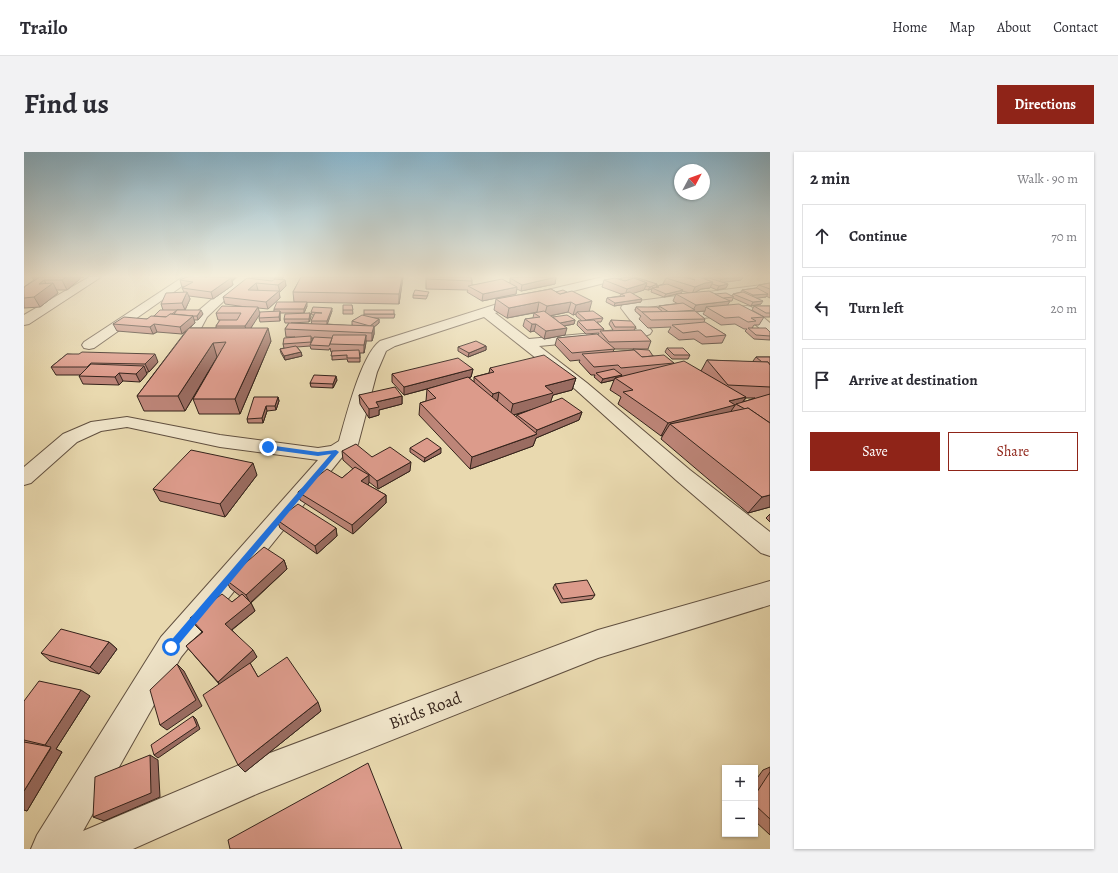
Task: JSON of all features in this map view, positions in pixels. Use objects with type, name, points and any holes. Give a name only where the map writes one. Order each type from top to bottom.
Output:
[{"type":"street","points":[[24,321],[43,310]]},
{"type":"street","points":[[89,345],[142,310]]},
{"type":"street","points":[[185,346],[202,315],[208,310]]},
{"type":"street","points":[[51,849],[171,647],[336,452],[348,444],[356,414],[379,350],[384,345],[394,341],[494,310]]},
{"type":"street","points":[[526,343],[640,333],[645,331],[628,310]]},
{"type":"street","points":[[747,310],[770,330]]},
{"type":"street","points":[[635,319],[751,310]]},
{"type":"street","points":[[486,312],[581,386],[683,475],[770,546]]},
{"type":"street","points":[[24,478],[70,438],[97,426],[127,422],[220,441],[318,454],[336,452]]},
{"type":"street","name":"Birds Road","points":[[88,849],[251,778],[598,644],[770,593]]},
{"type":"building","points":[[160,310],[177,310],[167,317],[154,316]]},
{"type":"building","points":[[177,310],[201,310],[197,316],[193,316],[174,314]]},
{"type":"building","points":[[219,310],[256,310],[245,326],[216,326],[220,320],[237,320],[241,313],[216,313]]},
{"type":"building","points":[[312,310],[331,310],[327,321],[311,321],[315,313],[322,313],[311,312]]},
{"type":"building","points":[[364,310],[394,310],[394,314],[364,314]]},
{"type":"building","points":[[639,310],[660,310],[663,312],[642,312]]},
{"type":"building","points":[[665,310],[695,310],[669,312]]},
{"type":"building","points":[[710,310],[750,310],[764,317],[751,318],[756,321],[748,322],[739,317],[725,318]]},
{"type":"building","points":[[760,310],[770,310],[770,313],[766,313]]},
{"type":"building","points":[[280,311],[279,317],[259,318],[260,312]]},
{"type":"building","points":[[544,311],[567,328],[546,331],[525,319],[540,317],[534,313]]},
{"type":"building","points":[[593,311],[603,318],[586,320],[577,312]]},
{"type":"building","points":[[695,311],[705,319],[651,320],[642,312]]},
{"type":"building","points":[[310,313],[309,319],[284,319],[285,314]]},
{"type":"building","points":[[170,314],[193,316],[180,327],[154,324],[150,327],[113,324],[124,317],[147,319],[151,316],[166,317]]},
{"type":"building","points":[[362,315],[379,319],[370,326],[352,321]]},
{"type":"building","points":[[567,315],[575,320],[560,323],[553,317]]},
{"type":"building","points":[[594,320],[604,329],[587,330],[578,321]]},
{"type":"building","points":[[611,320],[631,321],[636,327],[615,327]]},
{"type":"building","points":[[705,322],[726,335],[706,337],[698,331],[683,333],[672,325]]},
{"type":"building","points":[[289,323],[374,326],[372,333],[285,329]]},
{"type":"building","points":[[189,328],[268,328],[235,399],[193,399],[226,342],[213,343],[178,396],[137,396]]},
{"type":"building","points":[[748,328],[766,328],[770,332],[770,336],[756,335]]},
{"type":"building","points":[[641,330],[651,341],[609,342],[600,331]]},
{"type":"building","points":[[597,334],[615,349],[572,353],[557,338]]},
{"type":"building","points":[[333,335],[366,335],[364,345],[330,344]]},
{"type":"building","points":[[311,336],[311,342],[283,344],[284,338]]},
{"type":"building","points":[[314,337],[332,338],[329,346],[310,345]]},
{"type":"building","points":[[476,341],[486,346],[469,353],[458,347]]},
{"type":"building","points":[[296,346],[301,352],[284,356],[280,349]]},
{"type":"building","points":[[667,348],[683,348],[690,355],[674,355]]},
{"type":"building","points":[[633,349],[649,350],[653,356],[642,357]]},
{"type":"building","points":[[359,350],[360,358],[347,358],[347,355],[331,356],[332,351]]},
{"type":"building","points":[[634,350],[642,357],[664,355],[674,363],[621,368],[618,365],[594,367],[582,354]]},
{"type":"building","points":[[82,352],[155,354],[145,364],[91,363],[87,367],[51,367],[67,354],[79,354]]},
{"type":"building","points":[[544,355],[576,378],[545,386],[553,393],[513,404],[499,392],[493,394],[474,377],[494,372],[490,368]]},
{"type":"building","points":[[756,357],[770,357],[770,365],[768,362],[762,362]]},
{"type":"building","points":[[458,358],[473,369],[404,387],[392,374]]},
{"type":"building","points":[[707,360],[768,362],[770,365],[770,387],[728,385]]},
{"type":"building","points":[[684,361],[746,397],[729,401],[735,405],[668,423],[623,392],[633,390],[615,378]]},
{"type":"building","points":[[91,364],[144,366],[136,374],[119,373],[115,377],[79,376]]},
{"type":"building","points":[[614,369],[622,375],[603,379],[596,373]]},
{"type":"building","points":[[314,375],[336,376],[333,384],[310,383]]},
{"type":"building","points":[[468,377],[537,434],[472,457],[420,403],[436,398],[427,389]]},
{"type":"building","points":[[395,387],[402,396],[376,402],[379,407],[369,409],[359,395]]},
{"type":"building","points":[[770,394],[770,423],[748,408],[745,409],[736,404]]},
{"type":"building","points":[[254,397],[278,397],[275,406],[266,406],[262,418],[247,419]]},
{"type":"building","points":[[562,398],[582,412],[537,430],[517,415]]},
{"type":"building","points":[[748,408],[770,423],[770,495],[762,497],[670,424]]},
{"type":"building","points":[[427,438],[441,448],[425,458],[410,448]]},
{"type":"building","points":[[356,444],[372,457],[390,447],[411,462],[377,481],[342,451]]},
{"type":"building","points":[[191,450],[253,463],[220,504],[153,489]]},
{"type":"building","points":[[355,467],[369,475],[361,481],[386,495],[352,525],[298,492],[327,469],[342,478]]},
{"type":"building","points":[[298,504],[336,528],[315,546],[277,520]]},
{"type":"building","points":[[264,547],[284,560],[246,595],[226,580]]},
{"type":"building","points":[[587,580],[595,595],[563,599],[555,584]]},
{"type":"building","points":[[222,594],[232,602],[242,594],[251,603],[225,624],[253,650],[218,682],[186,646],[203,632],[190,618]]},
{"type":"building","points":[[61,629],[109,642],[90,667],[41,653]]},
{"type":"building","points":[[287,657],[318,702],[238,765],[203,695],[250,663],[258,677]]},
{"type":"building","points":[[177,664],[196,700],[160,725],[150,690]]},
{"type":"building","points":[[39,681],[81,690],[45,745],[24,740],[24,701]]},
{"type":"building","points":[[193,716],[197,726],[154,755],[151,745]]},
{"type":"building","points":[[24,742],[51,747],[24,791]]},
{"type":"building","points":[[150,755],[151,793],[93,817],[95,777]]},
{"type":"building","points":[[368,763],[402,849],[230,849],[228,840]]},
{"type":"building","points":[[770,772],[770,819],[758,808],[758,790]]},
{"type":"route","points":[[171,647],[336,452],[318,454],[268,447]]}]
